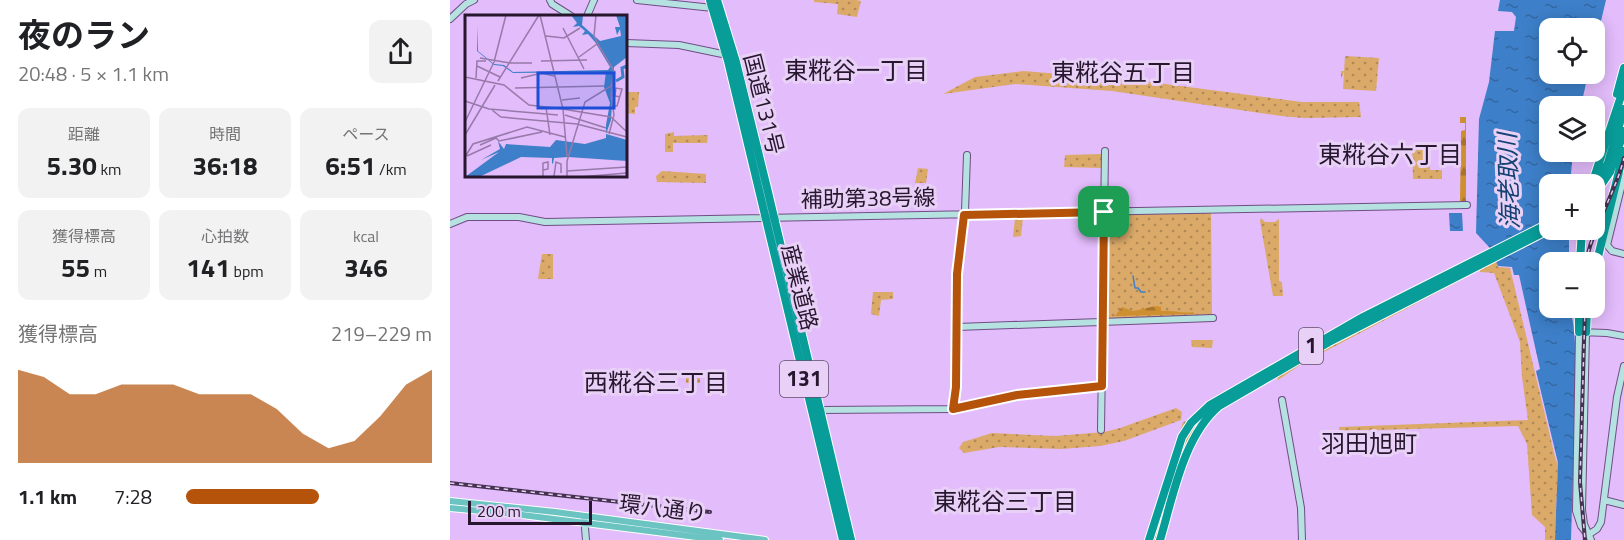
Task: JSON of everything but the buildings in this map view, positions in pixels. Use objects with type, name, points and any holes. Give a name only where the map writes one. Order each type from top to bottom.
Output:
[{"type":"highway","name":"国道131号","points":[[717,0],[736,62],[774,217]]},
{"type":"highway","name":"国道131号","points":[[712,4],[727,56],[765,218]]},
{"type":"highway","points":[[1596,174],[1622,83],[1624,68]]},
{"type":"highway","points":[[1602,174],[1610,164],[1624,109]]},
{"type":"highway","points":[[1605,174],[1624,131]]},
{"type":"highway","points":[[1599,252],[1624,151]]},
{"type":"highway","name":"産業道路","points":[[774,217],[850,540]]},
{"type":"highway","name":"産業道路","points":[[765,218],[843,540]]},
{"type":"highway","name":"1","points":[[1155,540],[1189,450],[1209,410],[1245,383],[1363,317],[1539,229]]},
{"type":"highway","name":"1","points":[[1209,410],[1329,342],[1539,235]]},
{"type":"highway","points":[[1580,318],[1582,332]]},
{"type":"highway","points":[[1582,332],[1585,318]]},
{"type":"highway","points":[[1155,540],[1175,475],[1190,440],[1209,410]]},
{"type":"main road","name":"環八通り","points":[[450,501],[765,540]]},
{"type":"main road","name":"環八通り","points":[[450,508],[584,519],[720,540]]},
{"type":"street","points":[[450,19],[466,4],[474,0]]},
{"type":"street","points":[[550,0],[552,4],[569,15]]},
{"type":"street","points":[[587,15],[594,0]]},
{"type":"street","points":[[637,0],[712,4]]},
{"type":"street","points":[[627,43],[679,45],[727,56]]},
{"type":"street","points":[[1101,430],[1105,151]]},
{"type":"street","points":[[953,409],[956,387],[957,274],[968,155]]},
{"type":"street","points":[[1624,176],[1607,245],[1612,251],[1624,254]]},
{"type":"street","name":"補助第38号線","points":[[450,224],[467,217],[519,217],[545,222],[1467,205]]},
{"type":"street","points":[[957,327],[1213,318]]},
{"type":"street","points":[[1624,336],[1582,332],[1576,511],[1581,526],[1590,537],[1600,524],[1617,397],[1624,366]]},
{"type":"street","points":[[820,410],[953,409],[1017,395],[1102,386]]},
{"type":"street","points":[[1282,400],[1300,508],[1302,540]]},
{"type":"street","points":[[1604,500],[1624,505]]},
{"type":"street","points":[[584,519],[586,540]]},
{"type":"shaded area","points":[[814,0],[861,1],[857,17],[837,14],[838,4],[814,2]]},
{"type":"shaded area","points":[[1345,56],[1379,58],[1376,91],[1343,89],[1344,72],[1341,79],[1341,71],[1344,71]]},
{"type":"shaded area","points":[[1023,71],[1135,80],[1302,102],[1359,102],[1361,117],[1281,116],[1112,91],[1015,84],[943,94],[975,77]]},
{"type":"shaded area","points":[[627,92],[639,92],[635,114],[627,113]]},
{"type":"shaded area","points":[[674,132],[674,136],[708,135],[707,143],[673,143],[673,152],[665,152],[665,134]]},
{"type":"shaded area","points":[[1412,145],[1430,145],[1430,170],[1442,170],[1442,179],[1413,179]]},
{"type":"shaded area","points":[[1101,154],[1101,168],[1064,167],[1065,155]]},
{"type":"shaded area","points":[[918,168],[928,169],[926,183],[915,183]]},
{"type":"shaded area","points":[[662,171],[706,174],[706,183],[657,182],[656,176]]},
{"type":"shaded area","points":[[1211,212],[1212,315],[1106,320],[1106,217],[1108,214]]},
{"type":"shaded area","points":[[1015,218],[1023,218],[1021,236],[1013,237]]},
{"type":"shaded area","points":[[1261,218],[1265,222],[1275,222],[1279,219],[1279,281],[1282,282],[1283,296],[1273,296]]},
{"type":"shaded area","points":[[542,254],[553,254],[553,279],[538,278]]},
{"type":"shaded area","points":[[1495,257],[1498,267],[1510,268],[1558,463],[1555,540],[1545,540],[1545,527],[1532,515],[1527,444],[1518,426],[1339,431],[1339,427],[1528,420],[1520,342],[1494,273],[1480,272],[1480,270],[1303,363],[1278,380],[1277,372]]},
{"type":"shaded area","points":[[873,292],[893,292],[893,299],[881,300],[879,316],[871,314]]},
{"type":"shaded area","points":[[1191,340],[1213,340],[1212,348],[1192,347]]},
{"type":"shaded area","points":[[686,370],[700,370],[700,383],[686,383]]},
{"type":"shaded area","points":[[1176,408],[1182,412],[1181,420],[1124,441],[1100,446],[1061,449],[999,447],[964,453],[959,448],[963,442],[992,433],[1055,436],[1104,432]]},
{"type":"shaded area","points":[[1198,416],[1162,540],[1146,540],[1183,422]]},
{"type":"green space","points":[[1460,117],[1466,117],[1466,201],[1460,201],[1461,131],[1465,130],[1465,123],[1460,123]]},
{"type":"green space","points":[[1122,307],[1133,311],[1161,307],[1161,311],[1193,312],[1194,314],[1115,316]]},
{"type":"water","name":"海老取川","points":[[1500,0],[1606,0],[1602,18],[1539,18],[1539,84],[1586,84],[1583,96],[1539,96],[1539,162],[1572,162],[1571,174],[1539,174],[1539,240],[1569,240],[1569,252],[1539,252],[1539,318],[1572,318],[1576,376],[1571,540],[1555,540],[1558,463],[1536,371],[1540,369],[1519,275],[1514,275],[1512,267],[1498,266],[1489,247],[1476,233],[1479,119],[1489,82],[1495,31],[1514,31],[1516,17],[1512,12],[1498,11]]},
{"type":"water","points":[[1449,213],[1462,213],[1463,231],[1450,231]]},
{"type":"waterway","points":[[1133,276],[1135,288],[1145,292]]},
{"type":"railway","points":[[1588,252],[1624,158]]},
{"type":"railway","points":[[1585,318],[1580,482],[1585,540]]},
{"type":"railway","points":[[450,483],[710,512]]},
{"type":"district","name":"東糀谷一丁目","points":[[856,71]]},
{"type":"district","name":"東糀谷五丁目","points":[[1123,73]]},
{"type":"district","name":"東糀谷六丁目","points":[[1390,155]]},
{"type":"district","name":"西糀谷三丁目","points":[[656,383]]},
{"type":"district","name":"羽田旭町","points":[[1369,444]]},
{"type":"district","name":"東糀谷三丁目","points":[[1005,502]]},
{"type":"route","points":[[1104,212],[1102,386],[1017,395],[953,409],[956,387],[957,274],[964,215],[1104,212]]}]
